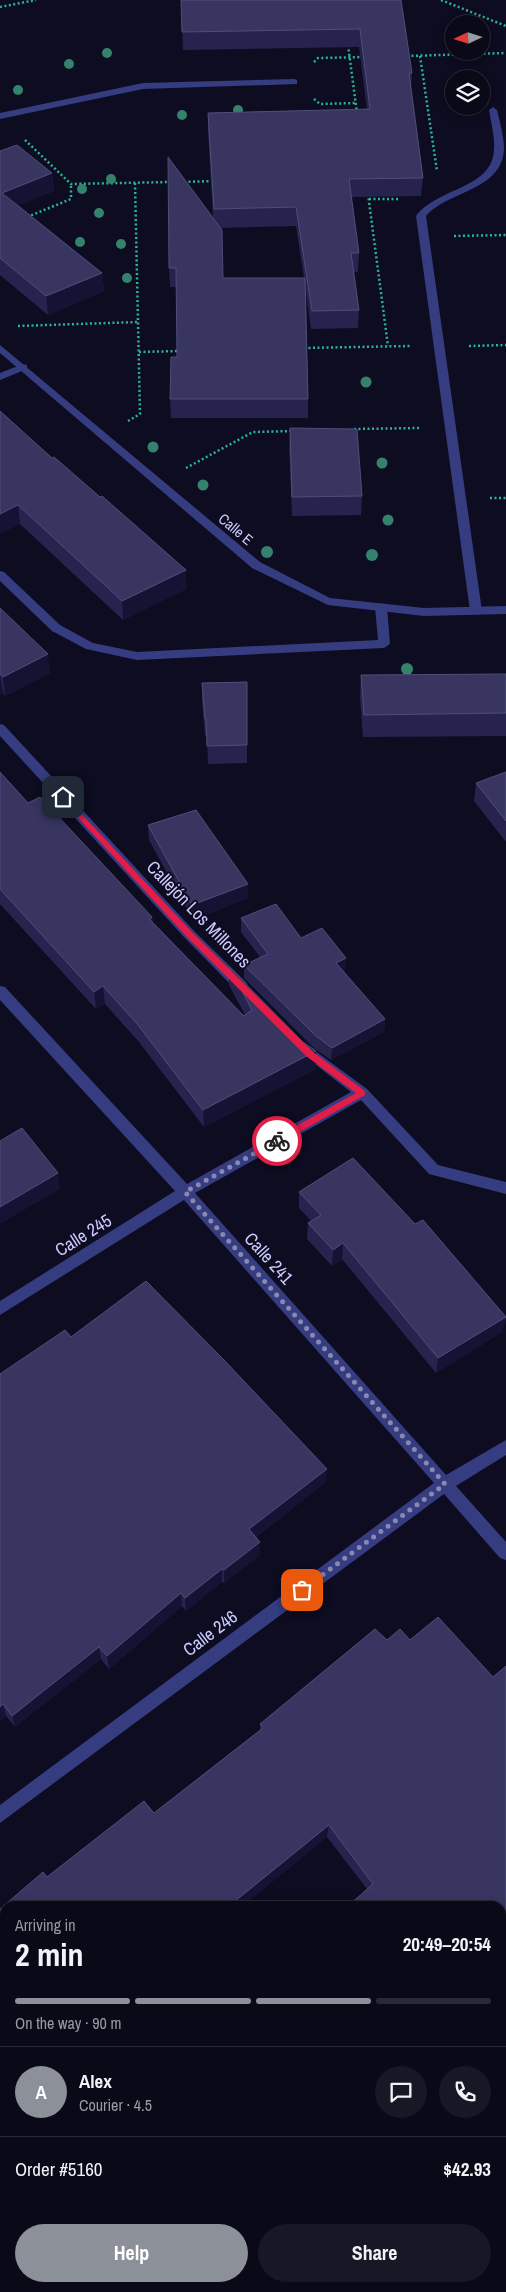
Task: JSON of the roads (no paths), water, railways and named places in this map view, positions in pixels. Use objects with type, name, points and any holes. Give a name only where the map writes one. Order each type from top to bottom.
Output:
[{"type":"street","points":[[0,116],[142,86],[294,82]]},
{"type":"street","name":"Calle E","points":[[0,348],[256,565],[328,601],[424,612],[506,610]]},
{"type":"street","points":[[0,575],[56,628],[90,646],[137,656],[384,644],[381,607]]},
{"type":"street","name":"Callejón Los Millones","points":[[0,728],[189,934],[253,998]]},
{"type":"street","name":"Calle 241","points":[[0,991],[185,1192],[506,1553]]},
{"type":"street","points":[[295,1040],[309,1054],[362,1093],[434,1170],[506,1188]]},
{"type":"street","name":"Calle 245","points":[[0,1309],[185,1192],[362,1093]]},
{"type":"street","name":"Calle 246","points":[[0,1815],[445,1484],[506,1447]]},
{"type":"lane","points":[[476,611],[421,216],[426,208],[441,198],[488,177],[500,150],[493,110]]},
{"type":"lane","points":[[0,377],[23,367]]}]
